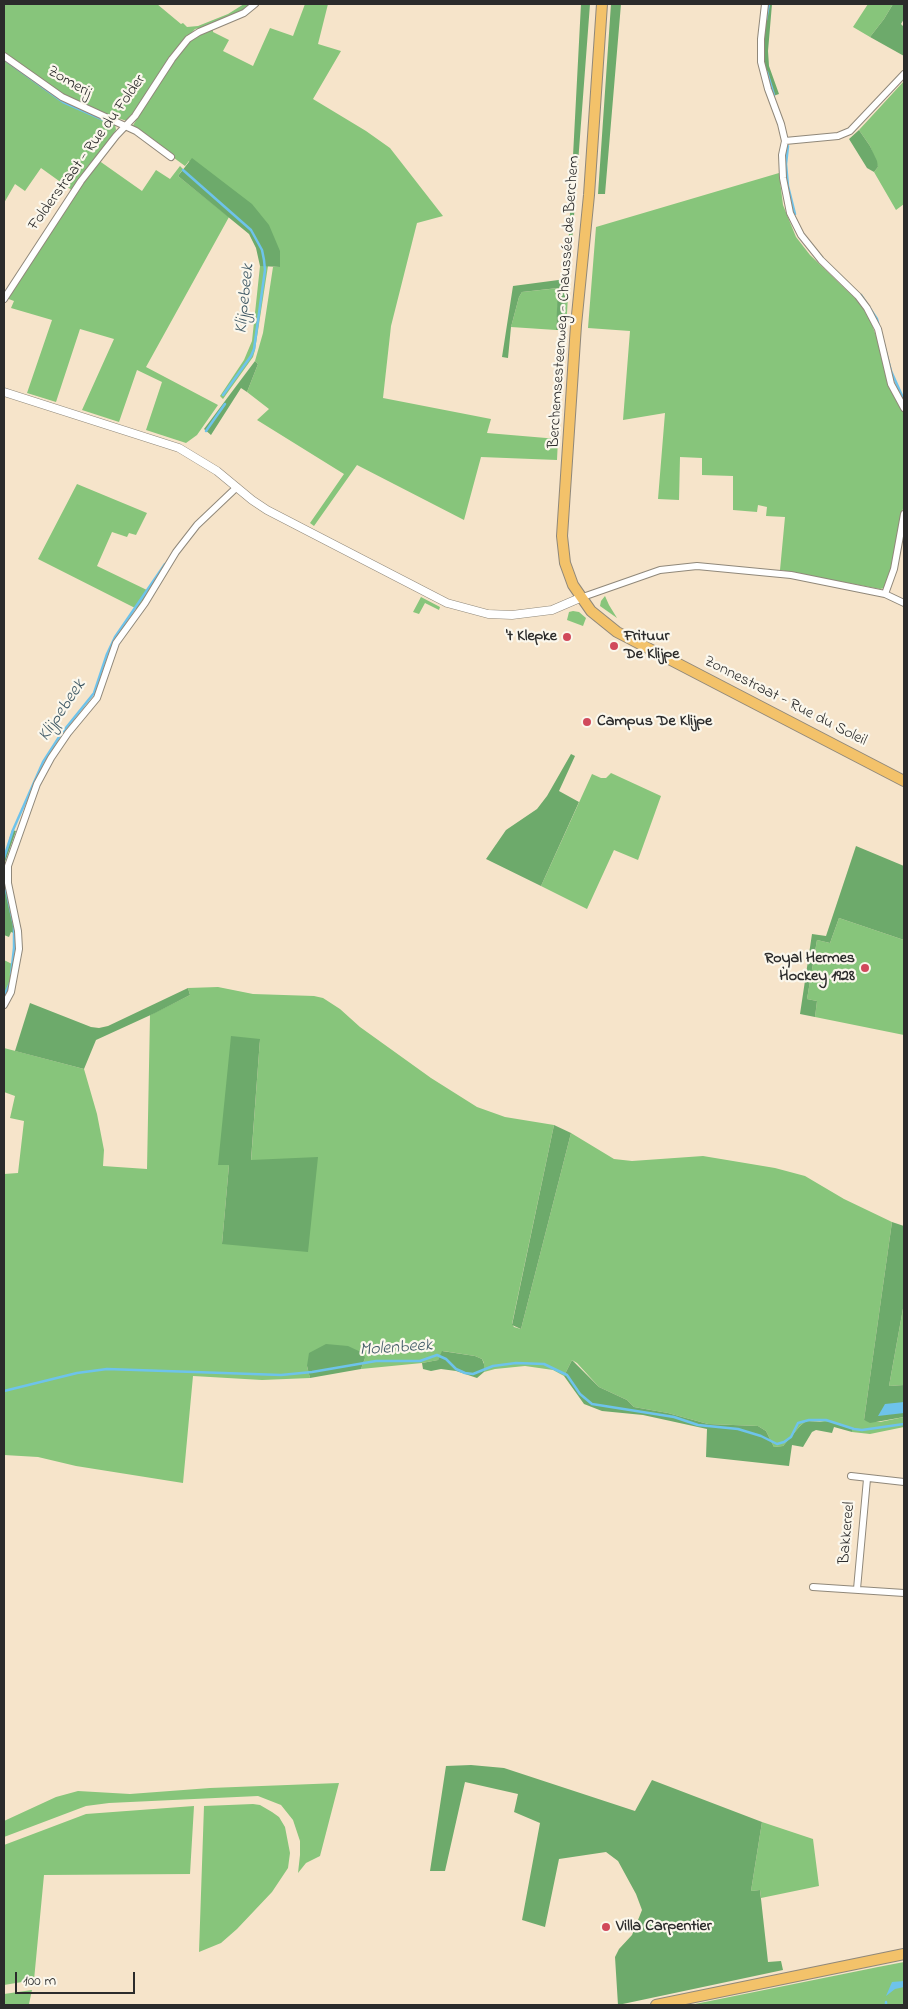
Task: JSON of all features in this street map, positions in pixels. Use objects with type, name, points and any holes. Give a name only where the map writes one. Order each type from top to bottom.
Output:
[{"type":"main road","name":"Berchemsesteenweg - Chaussée de Berchem","points":[[580,598],[565,563],[562,536],[574,344],[589,195],[602,4]]},
{"type":"main road","name":"Zonnestraat - Rue du Soleil","points":[[580,598],[591,611],[617,632],[904,781]]},
{"type":"main road","points":[[656,2005],[904,1954]]},
{"type":"street","name":"Folderstraat - Rue du Folder","points":[[4,299],[82,181],[125,125],[135,116],[172,59],[188,40],[199,32],[244,13],[255,4]]},
{"type":"street","points":[[765,4],[761,40],[761,62],[785,141],[782,155],[783,178],[789,208],[801,235],[826,266],[858,296],[867,308],[878,329],[892,384],[904,408]]},
{"type":"street","name":"Zomerij","points":[[4,56],[62,97],[125,125],[171,157]]},
{"type":"street","points":[[785,141],[838,136],[850,131],[904,74]]},
{"type":"street","points":[[4,392],[179,448],[200,459],[267,510],[457,607],[488,614],[524,614],[552,610],[580,598],[660,570],[697,566],[791,575],[885,594],[904,603]]},
{"type":"street","points":[[4,1005],[11,992],[19,949],[18,931],[8,883],[8,866],[37,784],[51,758],[68,733],[97,698],[116,643],[139,612],[176,552],[197,525],[237,487]]},
{"type":"street","points":[[885,594],[894,569],[904,514]]},
{"type":"street","points":[[851,1476],[904,1482]]},
{"type":"street","name":"Bakkereel","points":[[857,1589],[867,1479]]},
{"type":"street","name":"Bakkereel","points":[[813,1587],[904,1593]]},
{"type":"green space","points":[[4,4],[157,4],[187,27],[198,26],[228,14],[244,4],[251,4],[242,11],[205,27],[195,29],[127,121],[92,110],[73,101],[4,53]]},
{"type":"green space","points":[[305,4],[328,4],[318,44],[341,51],[313,99],[390,148],[443,216],[417,223],[391,326],[383,398],[491,419],[487,433],[558,439],[557,460],[481,457],[464,520],[357,465],[314,526],[310,523],[344,474],[257,420],[269,409],[247,392],[258,364],[255,361],[263,333],[273,267],[280,267],[189,161],[185,166],[132,127],[164,74],[193,38],[213,28],[213,32],[229,40],[223,51],[253,66],[270,28],[293,36]]},
{"type":"green space","points":[[581,4],[590,4],[570,269],[567,270]]},
{"type":"green space","points":[[611,4],[621,4],[605,194],[598,194]]},
{"type":"green space","points":[[767,4],[772,4],[768,51],[769,66],[779,94],[773,96],[765,72],[762,47]]},
{"type":"green space","points":[[868,4],[893,4],[870,37],[853,27]]},
{"type":"green space","points":[[893,4],[904,4],[904,19],[901,24],[904,27],[904,56],[870,37]]},
{"type":"green space","points":[[4,58],[19,70],[115,124],[116,130],[73,191],[41,168],[25,191],[15,184],[4,203]]},
{"type":"green space","points":[[904,81],[904,204],[896,210],[874,172],[878,167],[870,146],[859,130]]},
{"type":"green space","points":[[859,130],[877,161],[878,167],[874,172],[867,168],[849,139]]},
{"type":"green space","points":[[192,158],[252,204],[269,225],[280,251],[280,267],[260,266],[256,248],[249,234],[178,176]]},
{"type":"green space","points":[[98,160],[142,191],[156,170],[170,179],[180,166],[183,169],[178,176],[229,217],[146,367],[218,405],[197,435],[186,443],[146,430],[162,382],[137,370],[119,422],[82,410],[114,339],[80,329],[56,402],[27,393],[52,320],[11,308],[14,301],[6,298]]},
{"type":"green space","points":[[779,173],[783,205],[796,237],[810,255],[858,301],[868,314],[904,411],[904,502],[895,559],[885,588],[880,589],[780,570],[785,517],[766,516],[767,507],[758,505],[757,512],[733,510],[733,476],[702,475],[702,458],[680,457],[679,500],[658,499],[665,413],[623,420],[630,331],[588,328],[596,227]]},
{"type":"green space","points":[[260,266],[268,266],[255,350],[253,357],[223,399],[220,396],[244,360],[252,341]]},
{"type":"green space","points":[[566,279],[569,279],[566,330],[563,330]]},
{"type":"green space","points":[[566,279],[563,330],[556,330],[558,288],[522,292],[511,327],[508,358],[502,357],[513,286]]},
{"type":"green space","points":[[559,288],[556,330],[511,327],[522,292]]},
{"type":"green space","points":[[255,361],[258,364],[247,392],[241,388],[211,435],[204,429]]},
{"type":"green space","points":[[77,484],[147,513],[136,535],[129,533],[127,537],[112,532],[97,566],[149,591],[137,609],[38,559]]},
{"type":"green space","points":[[605,596],[609,605],[617,618],[600,606]]},
{"type":"green space","points":[[421,597],[440,607],[439,610],[425,603],[419,614],[413,612]]},
{"type":"green space","points":[[569,612],[579,612],[586,618],[583,626],[567,620]]},
{"type":"green space","points":[[571,754],[575,756],[559,791],[579,802],[541,886],[486,859],[506,830],[537,809],[547,796]]},
{"type":"green space","points":[[611,773],[661,796],[638,860],[614,850],[587,909],[541,886],[592,774],[606,778]]},
{"type":"green space","points":[[12,830],[16,831],[5,862],[5,873],[16,934],[11,932],[9,937],[4,935],[4,857]]},
{"type":"green space","points":[[856,846],[904,866],[904,940],[839,918],[830,943],[817,940],[807,999],[817,1001],[815,1017],[800,1014],[812,934],[826,936]]},
{"type":"green space","name":"Royal Hermes Hockey 1928","points":[[839,918],[904,940],[904,1035],[815,1017],[817,1001],[807,999],[817,940],[830,943]]},
{"type":"green space","points":[[4,960],[14,965],[4,1001]]},
{"type":"green space","points":[[218,987],[253,994],[323,998],[431,1078],[477,1107],[505,1117],[554,1125],[512,1324],[514,1327],[521,1329],[571,1133],[614,1159],[632,1161],[703,1156],[775,1168],[805,1176],[844,1199],[892,1222],[864,1420],[880,1422],[904,1417],[904,1427],[870,1434],[852,1432],[852,1429],[816,1420],[806,1421],[783,1446],[774,1447],[766,1431],[758,1426],[708,1424],[668,1413],[634,1407],[627,1400],[599,1387],[572,1360],[564,1376],[553,1370],[525,1366],[484,1372],[482,1359],[475,1356],[443,1351],[438,1360],[422,1363],[361,1369],[365,1358],[307,1366],[310,1378],[262,1380],[193,1376],[183,1483],[76,1466],[38,1457],[4,1455],[4,1174],[18,1173],[24,1121],[10,1118],[15,1096],[4,1092],[4,1048],[84,1069],[97,1114],[104,1150],[103,1166],[147,1169],[150,1015],[190,995],[188,988]],"holes":[[[260,1039],[251,1161],[222,1244],[229,1165]]]},
{"type":"green space","points":[[188,988],[190,995],[96,1040],[84,1069],[15,1051],[30,1003],[91,1027],[99,1028],[108,1026]]},
{"type":"green space","points":[[231,1036],[260,1039],[251,1160],[318,1157],[308,1252],[222,1244],[229,1165],[218,1165]]},
{"type":"green space","points":[[554,1125],[571,1133],[521,1329],[512,1325]]},
{"type":"green space","points":[[892,1222],[904,1226],[904,1303],[889,1386],[904,1385],[904,1417],[870,1423],[864,1420]]},
{"type":"green space","points":[[904,1303],[904,1385],[889,1386]]},
{"type":"green space","points":[[326,1344],[348,1346],[363,1353],[365,1358],[361,1369],[310,1378],[307,1366],[309,1353]]},
{"type":"green space","points":[[442,1351],[475,1356],[482,1359],[484,1372],[477,1378],[456,1371],[441,1369],[431,1371],[423,1369],[422,1363],[438,1360]]},
{"type":"green space","points":[[572,1360],[599,1387],[627,1400],[634,1407],[668,1413],[708,1424],[758,1426],[766,1431],[774,1447],[783,1446],[806,1421],[830,1422],[852,1429],[852,1432],[834,1427],[832,1433],[816,1430],[812,1432],[803,1447],[792,1445],[789,1466],[706,1457],[707,1429],[643,1415],[602,1411],[584,1404],[564,1376]]},
{"type":"green space","points":[[471,1765],[504,1768],[635,1811],[652,1780],[762,1822],[751,1891],[760,1890],[768,1962],[781,1961],[783,1970],[618,2005],[615,1957],[619,1949],[632,1935],[642,1910],[636,1894],[618,1861],[606,1852],[559,1859],[545,1927],[522,1920],[540,1823],[514,1812],[518,1794],[465,1782],[445,1871],[430,1871],[446,1766]]},
{"type":"green space","points":[[339,1783],[320,1856],[306,1863],[298,1873],[300,1841],[293,1820],[281,1805],[258,1796],[109,1803],[86,1806],[4,1837],[4,1821],[56,1797],[78,1791],[130,1794],[210,1788]]},
{"type":"green space","points":[[260,1805],[279,1817],[285,1827],[290,1853],[288,1868],[272,1892],[237,1929],[221,1943],[199,1952],[204,1806]]},
{"type":"green space","points":[[194,1806],[190,1874],[44,1875],[34,1980],[4,1985],[4,1845],[86,1814]]},
{"type":"green space","points":[[762,1822],[813,1839],[819,1886],[761,1898],[760,1890],[751,1891]]},
{"type":"green space","points":[[904,1962],[904,2005],[690,2005],[878,1967]]},
{"type":"green space","points":[[32,1990],[29,2004],[4,2005],[4,1994]]},
{"type":"water","points":[[904,1402],[904,1413],[878,1416],[885,1404]]},
{"type":"water","points":[[904,1981],[904,1987],[895,1989],[886,1996],[892,1982]]},
{"type":"waterway","points":[[766,20],[769,4]]},
{"type":"waterway","name":"Klijpebeek","points":[[5,60],[63,102],[113,124]]},
{"type":"waterway","points":[[767,72],[774,95]]},
{"type":"waterway","points":[[788,146],[786,164],[788,186],[795,214]]},
{"type":"waterway","name":"Klijpebeek","points":[[183,170],[251,230],[262,250],[264,260],[265,270],[254,349],[223,395]]},
{"type":"waterway","points":[[861,295],[877,319],[891,371],[904,400]]},
{"type":"waterway","name":"Klijpebeek","points":[[206,431],[225,404]]},
{"type":"waterway","name":"Klijpebeek","points":[[4,858],[13,830],[43,762],[61,734],[94,693],[107,654],[115,637],[165,564]]},
{"type":"waterway","name":"Klijpebeek","points":[[4,881],[14,926],[11,975]]},
{"type":"waterway","name":"Klijpebeek","points":[[4,996],[10,983]]},
{"type":"waterway","name":"Molenbeek","points":[[4,1391],[77,1373],[107,1369],[281,1375],[312,1372],[376,1361],[420,1361],[437,1355],[446,1359],[456,1369],[473,1374],[493,1366],[516,1363],[544,1364],[567,1375],[580,1394],[592,1404],[674,1417],[698,1425],[738,1429],[761,1436],[777,1444],[791,1437],[798,1423],[809,1420],[826,1420],[862,1430],[904,1424]]},
{"type":"place","name":"'t Klepke","points":[[567,637]]},
{"type":"place","name":"Frituur De Klijpe","points":[[614,646]]},
{"type":"place","name":"Campus De Klijpe","points":[[587,722]]},
{"type":"place","name":"Royal Hermes Hockey 1928","points":[[865,968]]},
{"type":"place","name":"Villa Carpentier","points":[[606,1927]]}]
